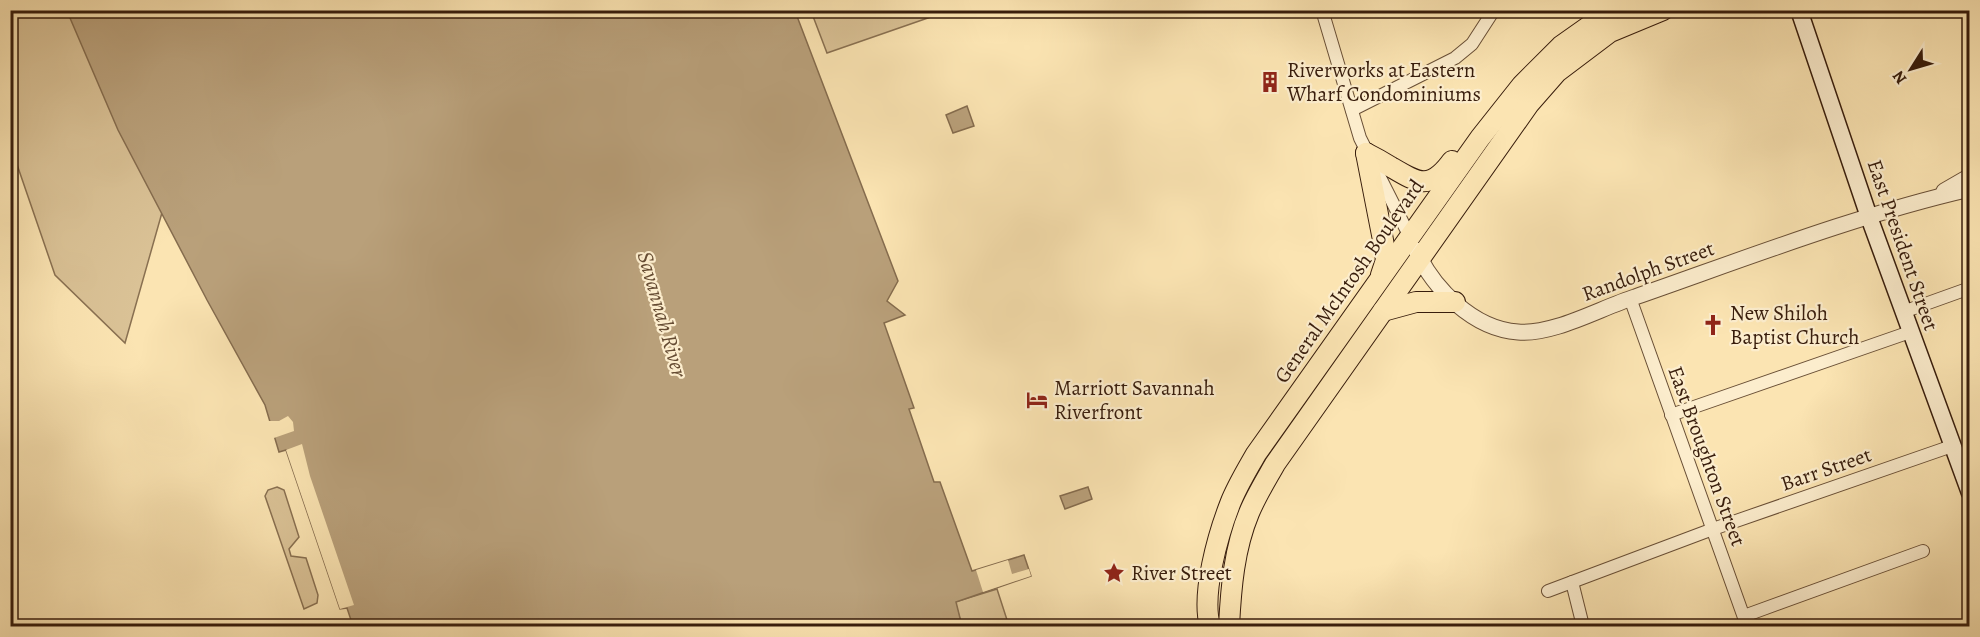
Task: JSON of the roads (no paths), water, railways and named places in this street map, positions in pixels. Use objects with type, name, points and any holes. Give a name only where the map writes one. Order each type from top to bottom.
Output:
[{"type":"main road","name":"General McIntosh Boulevard","points":[[1210,627],[1207,614],[1213,565],[1230,503],[1256,454],[1480,138],[1522,85],[1561,46],[1612,10]]},
{"type":"main road","points":[[1229,627],[1232,577],[1243,530],[1275,464],[1529,104],[1557,72],[1610,32],[1663,10]]},
{"type":"main road","name":"East President Street","points":[[1799,10],[1869,217],[1970,494]]},
{"type":"main road","points":[[1366,153],[1405,176],[1418,181],[1430,180],[1442,174],[1485,116],[1522,85]]},
{"type":"main road","points":[[1366,153],[1386,260],[1381,278]]},
{"type":"main road","points":[[1383,311],[1416,302],[1455,302]]},
{"type":"street","points":[[1322,10],[1366,153],[1410,237]]},
{"type":"street","points":[[1352,110],[1455,58],[1472,44],[1494,10]]},
{"type":"street","name":"Randolph Street","points":[[1935,197],[1970,176]]},
{"type":"street","name":"Randolph Street","points":[[1410,237],[1420,259],[1444,293],[1472,316],[1498,328],[1518,333],[1550,329],[1630,298],[1869,217],[1970,189]]},
{"type":"street","points":[[1903,312],[1970,288]]},
{"type":"street","name":"East Broughton Street","points":[[1630,298],[1746,621]]},
{"type":"street","points":[[1671,415],[1910,332]]},
{"type":"street","name":"Barr Street","points":[[1548,591],[1713,529],[1952,446]]},
{"type":"street","points":[[1746,621],[1923,551]]},
{"type":"street","points":[[1572,582],[1583,627]]},
{"type":"water","name":"Savannah River","points":[[67,11],[795,11],[898,281],[887,301],[905,315],[884,323],[914,408],[909,409],[934,482],[940,482],[972,571],[1024,555],[1031,576],[956,602],[962,626],[353,626],[347,608],[340,609],[286,450],[279,452],[265,405],[118,130]]},
{"type":"water","points":[[967,106],[974,126],[953,133],[946,115]]},
{"type":"water","points":[[1088,487],[1092,499],[1065,509],[1060,496]]},
{"type":"place","name":"Riverworks at Eastern Wharf Condominiums","points":[[1270,82]]},
{"type":"place","name":"New Shiloh Baptist Church","points":[[1713,325]]},
{"type":"place","name":"Marriott Savannah Riverfront","points":[[1037,400]]},
{"type":"place","name":"River Street","points":[[1114,573]]}]
